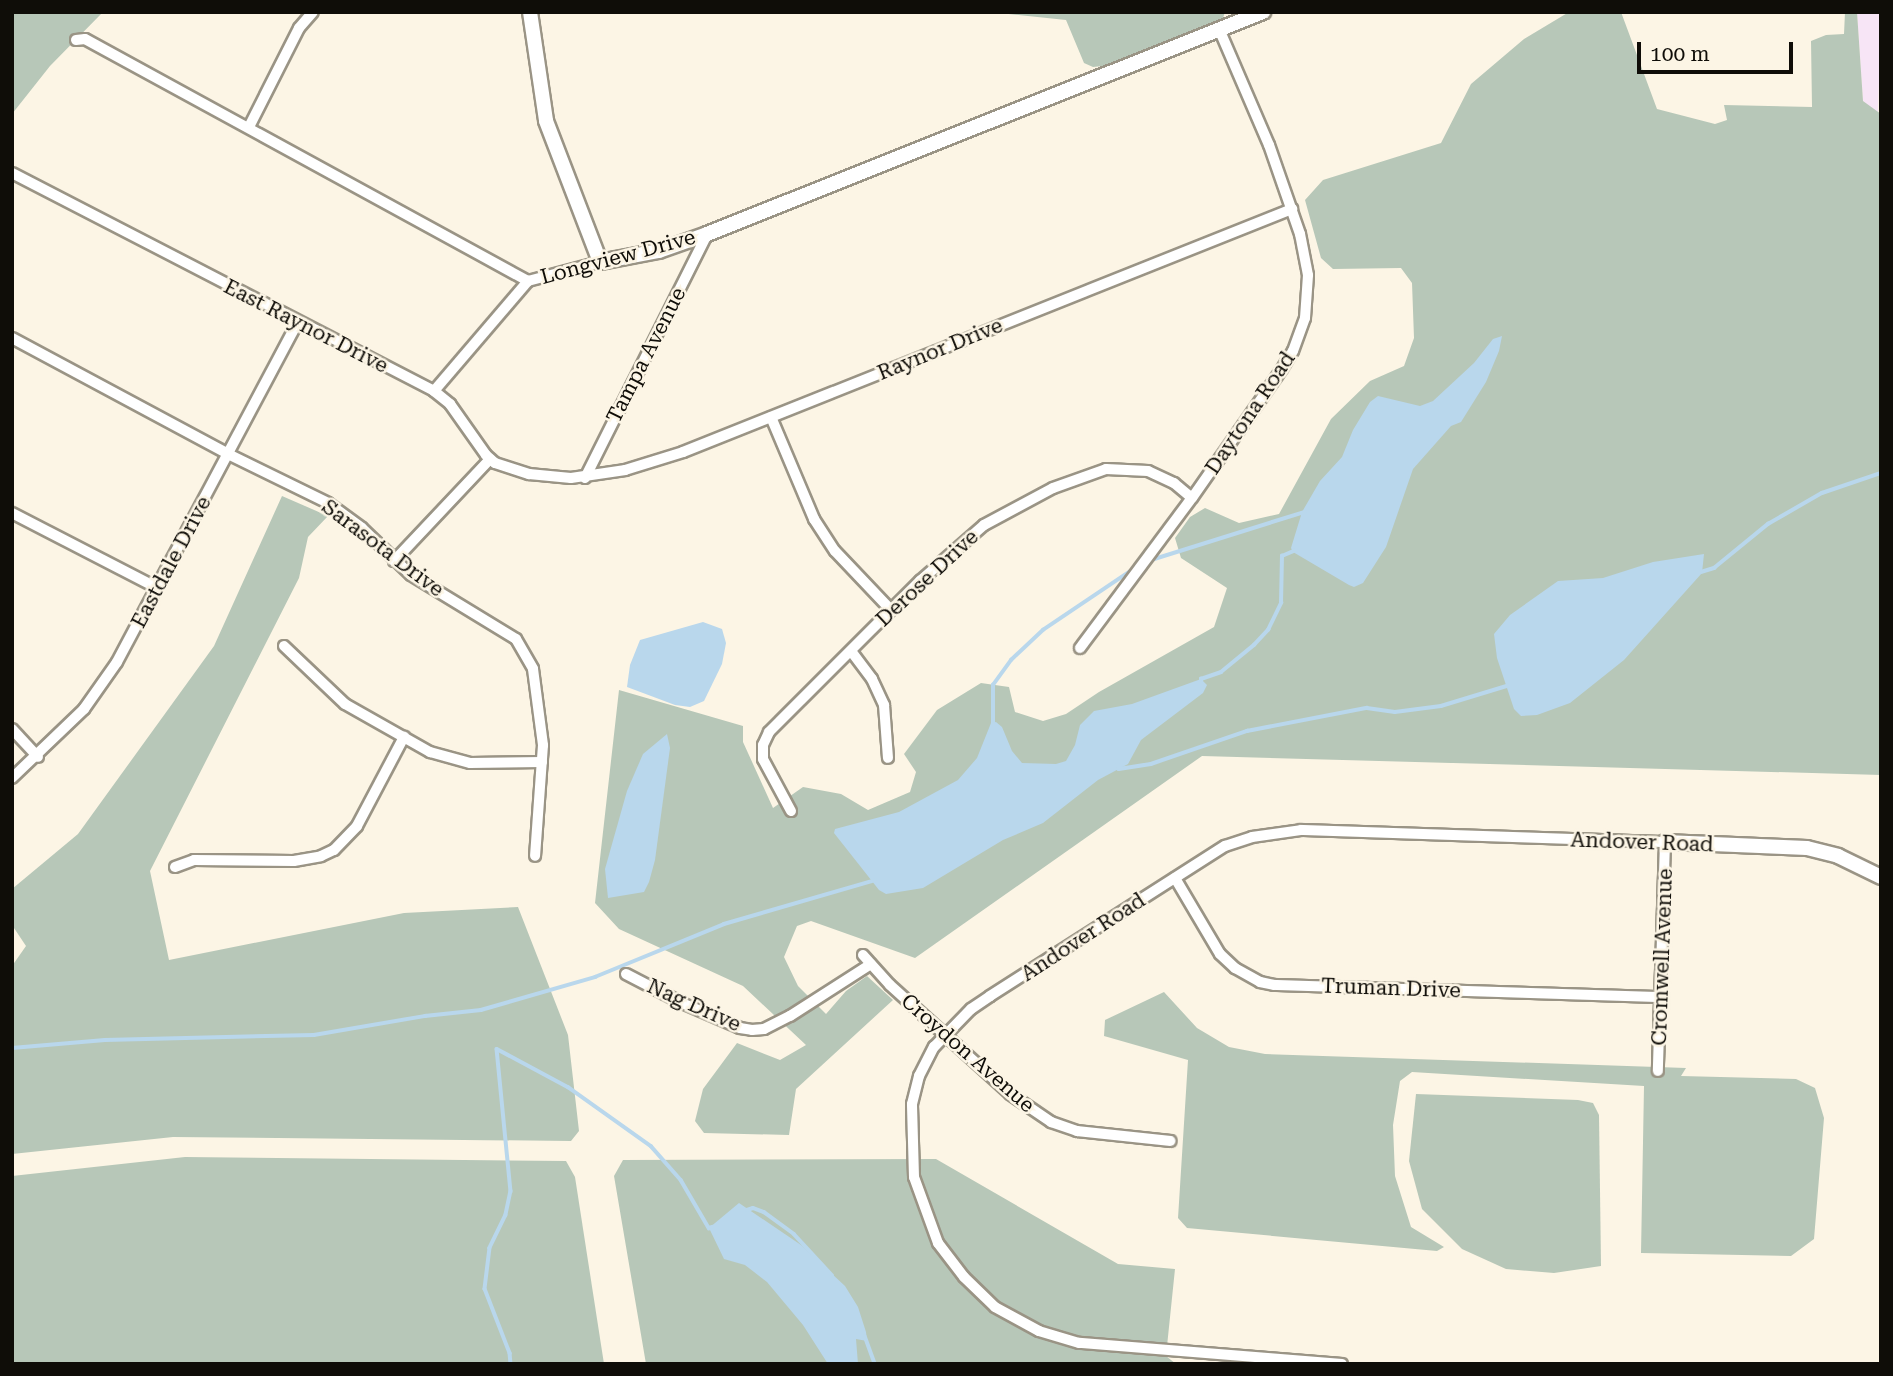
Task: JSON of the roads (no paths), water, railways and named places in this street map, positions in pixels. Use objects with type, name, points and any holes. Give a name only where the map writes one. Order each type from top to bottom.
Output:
[{"type":"street","points":[[249,127],[299,28],[313,12]]},
{"type":"street","points":[[530,12],[545,121],[600,262]]},
{"type":"street","name":"Longview Drive","points":[[76,40],[85,39],[528,281],[600,262],[659,251],[707,234],[1262,12]]},
{"type":"street","name":"Daytona Road","points":[[1080,648],[1192,498],[1282,369],[1299,338],[1309,297],[1308,275],[1292,209],[1269,145],[1219,29]]},
{"type":"street","name":"East Raynor Drive","points":[[12,173],[434,391],[455,410],[490,459]]},
{"type":"street","name":"Raynor Drive","points":[[585,478],[625,470],[683,452],[1292,209]]},
{"type":"street","name":"Tampa Avenue","points":[[585,478],[707,234]]},
{"type":"street","points":[[434,391],[528,281]]},
{"type":"street","name":"Eastdale Drive","points":[[12,778],[38,757],[85,709],[102,685],[157,588],[298,322]]},
{"type":"street","name":"Sarasota Drive","points":[[12,338],[228,454],[328,503],[362,528],[394,561],[423,583],[505,630],[521,644],[535,676],[543,745],[535,856]]},
{"type":"street","points":[[771,417],[814,519],[835,551],[891,610]]},
{"type":"street","points":[[394,561],[490,459],[529,474],[585,478]]},
{"type":"street","name":"Derose Drive","points":[[791,811],[764,760],[765,738],[891,610],[984,525],[1053,488],[1099,470],[1120,467],[1148,471],[1174,483],[1192,498]]},
{"type":"street","points":[[12,513],[157,588]]},
{"type":"street","points":[[284,646],[345,704],[436,754],[470,763],[542,762]]},
{"type":"street","points":[[851,650],[872,679],[884,705],[888,758]]},
{"type":"street","points":[[12,729],[38,757]]},
{"type":"street","points":[[175,867],[194,860],[294,861],[321,856],[334,850],[357,826],[404,737]]},
{"type":"street","name":"Andover Road","points":[[1342,1364],[1251,1360],[1101,1345],[1059,1338],[1013,1319],[984,1298],[950,1261],[929,1224],[919,1198],[911,1156],[915,1090],[934,1047],[990,996],[1225,846],[1252,837],[1290,830],[1807,848],[1838,856],[1881,877]]},
{"type":"street","name":"Cromwell Avenue","points":[[1658,1071],[1665,842]]},
{"type":"street","name":"Truman Drive","points":[[1175,878],[1220,954],[1235,968],[1260,982],[1660,997]]},
{"type":"street","name":"Croydon Avenue","points":[[863,955],[1010,1094],[1051,1122],[1087,1133],[1170,1141]]},
{"type":"street","name":"Nag Drive","points":[[626,974],[682,1003],[740,1028],[752,1030],[764,1029],[789,1016],[871,964]]},
{"type":"water","points":[[1502,336],[1486,382],[1461,422],[1451,426],[1413,469],[1386,547],[1363,583],[1354,587],[1349,585],[1293,552],[1291,548],[1302,512],[1320,481],[1342,457],[1353,430],[1370,402],[1378,396],[1420,406],[1433,401],[1474,363],[1493,339]]},
{"type":"water","points":[[1704,554],[1702,573],[1624,660],[1570,703],[1537,715],[1521,716],[1514,709],[1497,658],[1494,634],[1510,615],[1558,581],[1603,578],[1653,562]]},
{"type":"water","points":[[703,622],[722,629],[726,643],[722,664],[704,701],[690,707],[675,705],[627,687],[630,665],[640,640]]},
{"type":"water","points":[[1201,679],[1207,685],[1203,693],[1141,740],[1128,764],[1098,780],[1043,823],[1003,840],[923,888],[886,894],[879,890],[834,833],[835,829],[899,812],[958,780],[977,758],[991,723],[996,722],[1002,727],[1012,751],[1022,763],[1056,764],[1066,761],[1075,745],[1080,725],[1094,711],[1132,704]]},
{"type":"water","points":[[667,734],[670,748],[655,860],[649,882],[644,892],[608,898],[605,869],[627,791],[643,754]]},
{"type":"water","points":[[739,1203],[801,1245],[845,1286],[858,1307],[866,1332],[867,1341],[856,1339],[858,1364],[828,1364],[803,1325],[767,1282],[745,1265],[724,1259],[709,1228]]},
{"type":"waterway","points":[[1701,572],[1714,568],[1768,524],[1822,493],[1881,473]]},
{"type":"waterway","points":[[1148,561],[1304,512]]},
{"type":"waterway","points":[[1201,683],[1201,679],[1221,672],[1268,630],[1281,603],[1282,556],[1296,550]]},
{"type":"waterway","points":[[993,725],[993,685],[1011,660],[1043,630],[1135,568]]},
{"type":"waterway","points":[[1118,765],[1119,769],[1151,764],[1247,731],[1367,708],[1395,712],[1441,706],[1507,686]]},
{"type":"waterway","points":[[12,1048],[105,1040],[314,1035],[425,1016],[481,1010],[595,977],[724,924],[875,880]]},
{"type":"waterway","points":[[497,1049],[568,1087],[651,1146],[681,1180],[709,1228],[712,1227]]},
{"type":"waterway","points":[[497,1049],[511,1191],[506,1215],[490,1248],[485,1289],[510,1353],[511,1364]]},
{"type":"waterway","points":[[747,1210],[753,1208],[764,1212],[794,1234],[832,1275]]},
{"type":"waterway","points":[[865,1336],[875,1364]]}]
